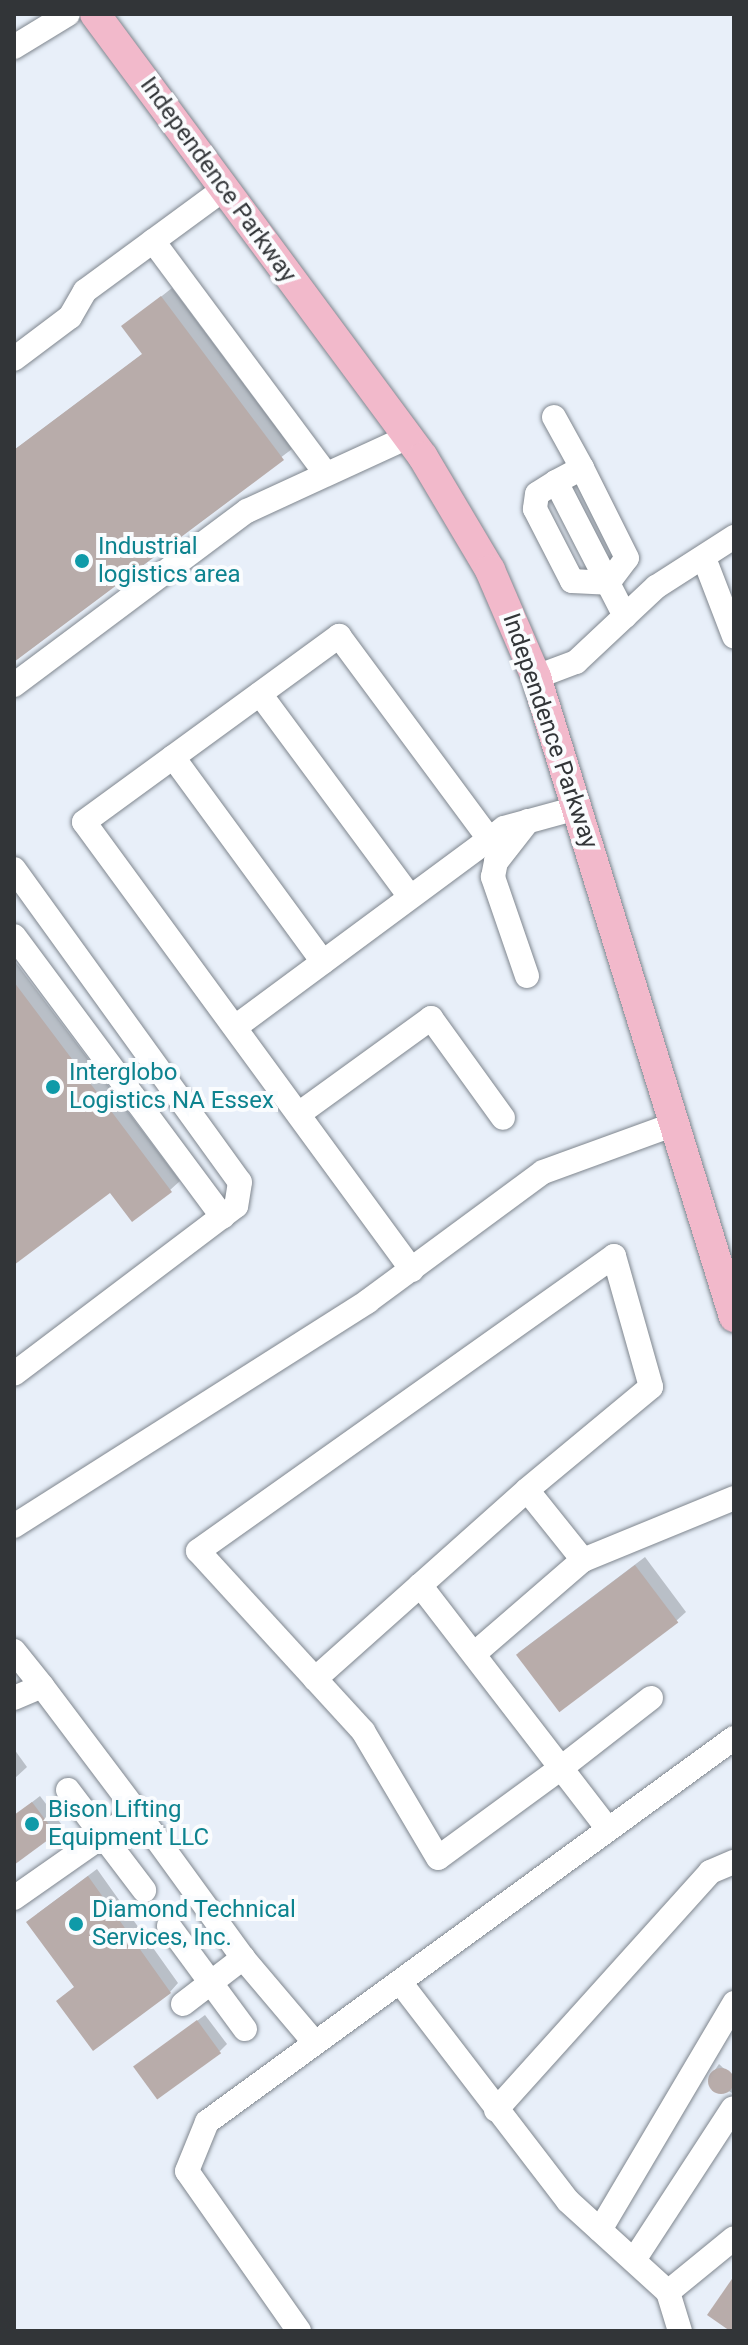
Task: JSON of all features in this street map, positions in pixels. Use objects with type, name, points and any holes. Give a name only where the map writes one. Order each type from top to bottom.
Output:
[{"type":"main road","name":"Independence Parkway","points":[[95,14],[408,437],[473,536],[536,677],[675,1124],[725,1258],[734,1317]]},
{"type":"lane","points":[[14,47],[68,14]]},
{"type":"lane","points":[[14,359],[70,317],[85,291],[224,189]]},
{"type":"lane","points":[[153,241],[325,473]]},
{"type":"lane","points":[[554,417],[627,558],[608,583]]},
{"type":"lane","points":[[14,685],[247,511],[408,437]]},
{"type":"lane","points":[[582,468],[560,489],[537,494],[535,509],[572,581],[608,583]]},
{"type":"lane","points":[[560,489],[625,616]]},
{"type":"lane","points":[[536,677],[576,662],[625,616],[734,537]]},
{"type":"lane","points":[[704,558],[734,636]]},
{"type":"lane","points":[[412,1270],[238,1025],[84,822],[339,636],[489,839]]},
{"type":"lane","points":[[260,694],[410,897]]},
{"type":"lane","points":[[173,757],[323,962]]},
{"type":"lane","points":[[238,1025],[489,839],[528,821],[577,808]]},
{"type":"lane","points":[[527,976],[493,877],[496,862],[528,821]]},
{"type":"lane","points":[[14,869],[235,1167],[240,1195],[223,1217],[14,1374]]},
{"type":"lane","points":[[46,911],[14,936],[223,1217]]},
{"type":"lane","points":[[300,1113],[431,1018],[503,1118]]},
{"type":"lane","points":[[14,1526],[412,1270],[543,1172],[675,1124]]},
{"type":"lane","points":[[315,1679],[527,1490],[651,1387],[614,1256],[198,1551],[315,1679],[363,1731],[438,1858],[651,1698]]},
{"type":"lane","points":[[527,1490],[583,1560]]},
{"type":"lane","points":[[474,1654],[583,1560],[734,1498]]},
{"type":"lane","points":[[420,1585],[608,1829]]},
{"type":"lane","points":[[14,1651],[243,1958],[315,2043]]},
{"type":"lane","points":[[14,1698],[42,1686]]},
{"type":"lane","points":[[299,2331],[187,2171],[207,2122],[734,1738]]},
{"type":"lane","points":[[68,1790],[100,1838],[144,1890]]},
{"type":"lane","points":[[14,1898],[137,1812]]},
{"type":"lane","points":[[496,2110],[689,1893],[710,1872],[734,1862]]},
{"type":"lane","points":[[169,1926],[209,1985],[245,2029]]},
{"type":"lane","points":[[183,2004],[243,1958]]},
{"type":"lane","points":[[400,1982],[496,2110],[600,2230],[668,2292],[680,2331]]},
{"type":"lane","points":[[600,2230],[734,2003]]},
{"type":"lane","points":[[634,2260],[733,2108]]},
{"type":"lane","points":[[668,2292],[734,2238]]},
{"type":"building","name":"Industrial logistics area","points":[[161,296],[284,460],[14,662],[14,450],[142,354],[121,326]]},
{"type":"building","name":"Interglobo Logistics NA Essex","points":[[14,982],[172,1192],[132,1222],[110,1193],[14,1265]]},
{"type":"building","points":[[635,1565],[678,1623],[559,1712],[516,1655]]},
{"type":"building","name":"Bison Lifting Equipment LLC","points":[[32,1802],[56,1834],[14,1865],[14,1815]]},
{"type":"building","points":[[88,1876],[171,1993],[93,2051],[56,2001],[74,1987],[26,1922]]},
{"type":"building","points":[[197,2020],[221,2053],[157,2100],[133,2066]]},
{"type":"building","points":[[721,2068],[730,2072],[734,2081],[730,2090],[721,2094],[712,2090],[708,2081],[712,2072]]},
{"type":"building","points":[[734,2276],[734,2331],[730,2331],[707,2315]]},
{"type":"place","name":"Industrial logistics area","points":[[82,561]]},
{"type":"place","name":"Interglobo Logistics NA Essex","points":[[53,1087]]},
{"type":"place","name":"Bison Lifting Equipment LLC","points":[[32,1824]]},
{"type":"place","name":"Diamond Technical Services, Inc.","points":[[76,1924]]}]
